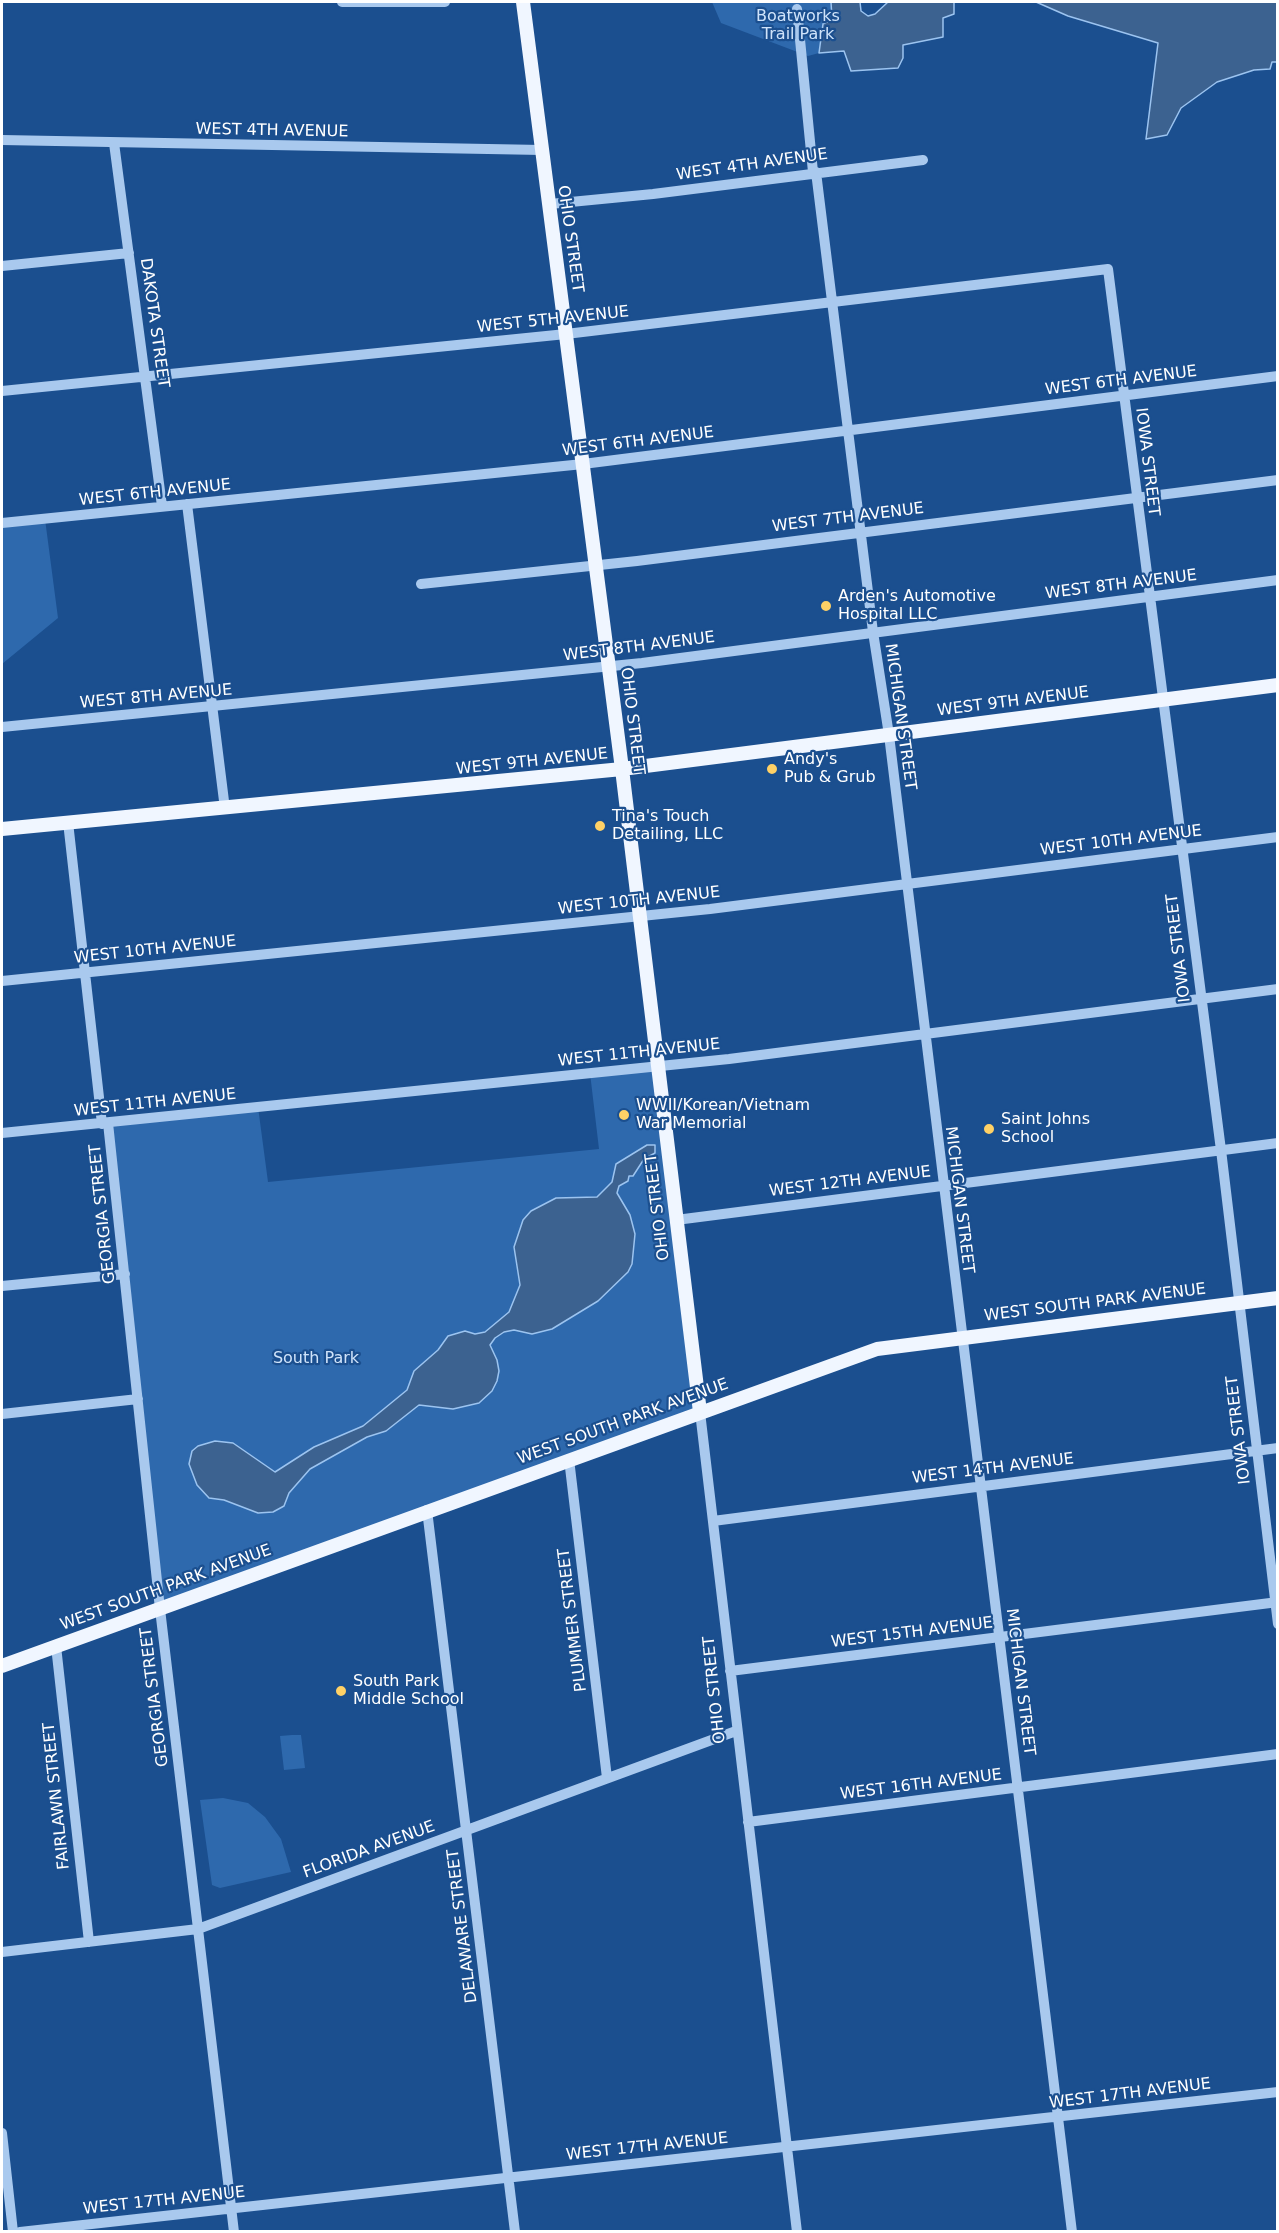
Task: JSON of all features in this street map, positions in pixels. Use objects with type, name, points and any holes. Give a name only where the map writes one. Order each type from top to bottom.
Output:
[{"type":"main road","name":"OHIO STREET","points":[[523,2],[622,769],[700,1412]]},
{"type":"main road","name":"WEST 9TH AVENUE","points":[[2,829],[622,769],[1278,685]]},
{"type":"main road","name":"WEST SOUTH PARK AVENUE","points":[[2,1666],[878,1349],[962,1336],[1278,1298]]},
{"type":"street","points":[[342,2],[445,2]]},
{"type":"street","name":"MICHIGAN STREET","points":[[797,9],[814,172],[833,301],[873,632],[889,735],[942,1185],[1072,2232]]},
{"type":"street","name":"WEST 4TH AVENUE","points":[[2,140],[542,150]]},
{"type":"street","name":"DAKOTA STREET","points":[[114,143],[162,507]]},
{"type":"street","name":"WEST 4TH AVENUE","points":[[550,204],[653,194],[924,160]]},
{"type":"street","points":[[2,266],[129,253]]},
{"type":"street","name":"WEST 5TH AVENUE","points":[[2,391],[566,334],[1108,269]]},
{"type":"street","name":"IOWA STREET","points":[[1108,269],[1221,1150],[1278,1624]]},
{"type":"street","name":"WEST 6TH AVENUE","points":[[2,523],[583,464],[1278,376]]},
{"type":"street","name":"WEST 7TH AVENUE","points":[[421,584],[595,565],[1278,480]]},
{"type":"street","points":[[187,504],[225,809]]},
{"type":"street","name":"WEST 8TH AVENUE","points":[[2,727],[608,666],[1278,580]]},
{"type":"street","name":"GEORGIA STREET","points":[[68,822],[84,972],[125,1274],[160,1609],[234,2232]]},
{"type":"street","name":"WEST 10TH AVENUE","points":[[2,981],[639,916],[1278,837]]},
{"type":"street","name":"WEST 11TH AVENUE","points":[[2,1133],[658,1066],[924,1036],[1278,989]]},
{"type":"street","name":"WEST 12TH AVENUE","points":[[676,1220],[1278,1143]]},
{"type":"street","points":[[2,1286],[125,1274]]},
{"type":"street","points":[[2,1414],[138,1400]]},
{"type":"street","name":"OHIO STREET","points":[[700,1412],[797,2232]]},
{"type":"street","name":"WEST 14TH AVENUE","points":[[713,1521],[1278,1449]]},
{"type":"street","name":"PLUMMER STREET","points":[[569,1459],[607,1778]]},
{"type":"street","name":"DELAWARE STREET","points":[[428,1510],[515,2232]]},
{"type":"street","name":"WEST 15TH AVENUE","points":[[730,1671],[1276,1603]]},
{"type":"street","name":"FAIRLAWN STREET","points":[[56,1646],[89,1942]]},
{"type":"street","name":"FLORIDA AVENUE","points":[[2,1952],[198,1929],[736,1731]]},
{"type":"street","name":"WEST 16TH AVENUE","points":[[747,1822],[1278,1754]]},
{"type":"street","name":"WEST 17TH AVENUE","points":[[20,2232],[1278,2092]]},
{"type":"street","points":[[2,2133],[13,2232]]},
{"type":"green space","name":"Boatworks Trail Park","points":[[712,2],[831,2],[832,19],[823,24],[819,53],[808,56],[721,23]]},
{"type":"green space","points":[[45,519],[58,618],[2,664],[2,523]]},
{"type":"green space","name":"South Park","points":[[658,1066],[700,1412],[160,1609],[108,1124],[258,1107],[268,1182],[599,1149],[590,1073]]},
{"type":"green space","points":[[301,1735],[305,1768],[284,1770],[280,1736]]},
{"type":"green space","points":[[223,1798],[248,1803],[265,1817],[281,1839],[291,1872],[220,1888],[212,1885],[200,1800]]},
{"type":"shaded area","points":[[831,2],[860,2],[861,11],[868,16],[875,14],[888,2],[954,2],[954,14],[943,18],[943,37],[903,45],[903,58],[898,68],[851,71],[844,51],[819,53],[823,24],[832,19]]},
{"type":"shaded area","points":[[1036,2],[1277,2],[1277,62],[1272,62],[1270,69],[1254,70],[1217,82],[1181,108],[1167,135],[1146,139],[1158,43],[1068,16]]},
{"type":"shaded area","points":[[647,1145],[655,1145],[655,1153],[644,1159],[633,1176],[629,1176],[628,1181],[619,1186],[617,1193],[630,1215],[635,1234],[632,1264],[628,1272],[598,1301],[552,1329],[532,1334],[514,1330],[504,1332],[495,1338],[490,1345],[497,1360],[499,1371],[497,1381],[492,1391],[479,1403],[453,1409],[419,1405],[386,1431],[367,1437],[310,1469],[289,1493],[284,1506],[273,1512],[258,1513],[224,1500],[209,1498],[197,1485],[189,1464],[192,1451],[198,1446],[215,1441],[233,1443],[275,1472],[314,1447],[363,1426],[407,1390],[414,1371],[438,1350],[448,1336],[465,1331],[475,1334],[485,1332],[509,1312],[520,1285],[514,1247],[523,1220],[531,1211],[556,1198],[597,1197],[612,1182],[616,1164]]},
{"type":"place","name":"Arden's Automotive Hospital LLC","points":[[826,606]]},
{"type":"place","name":"Andy's Pub & Grub","points":[[772,769]]},
{"type":"place","name":"Tina's Touch Detailing, LLC","points":[[600,826]]},
{"type":"place","name":"WWII/Korean/Vietnam War Memorial","points":[[624,1115]]},
{"type":"place","name":"Saint Johns School","points":[[989,1129]]},
{"type":"place","name":"South Park Middle School","points":[[341,1691]]}]
